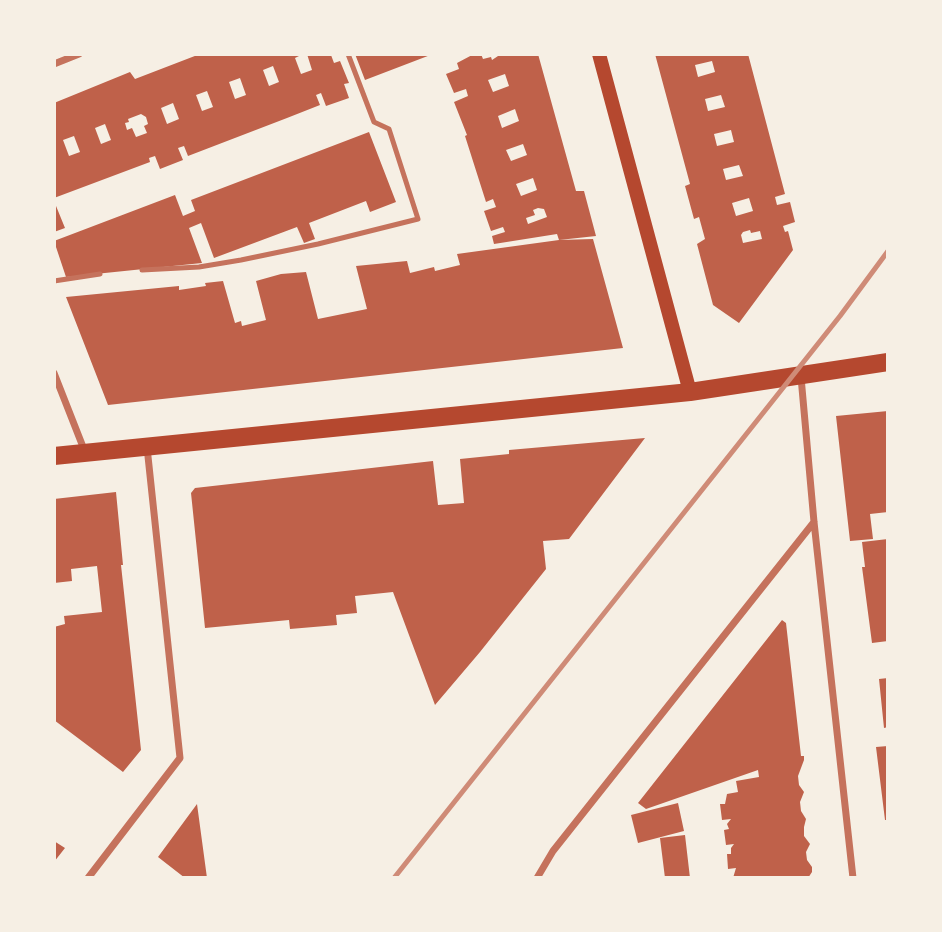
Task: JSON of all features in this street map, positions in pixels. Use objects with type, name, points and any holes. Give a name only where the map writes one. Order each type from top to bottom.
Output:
[{"type":"main road","points":[[598,54],[690,392]]},
{"type":"main road","points":[[54,456],[690,392],[800,373],[888,362]]},
{"type":"street","points":[[54,64],[79,54]]},
{"type":"street","points":[[54,373],[85,453]]},
{"type":"street","points":[[800,373],[853,878]]},
{"type":"street","points":[[88,878],[180,758],[147,446]]},
{"type":"street","points":[[537,878],[553,851],[814,522]]},
{"type":"lane","points":[[142,270],[199,267],[241,260],[418,219],[389,129],[374,122],[348,54]]},
{"type":"lane","points":[[54,281],[100,274]]},
{"type":"building","points":[[200,54],[303,54],[295,58],[301,74],[312,70],[307,54],[331,55],[334,63],[340,61],[349,83],[344,84],[349,98],[326,106],[321,93],[316,95],[320,105],[287,118],[188,156],[184,146],[178,148],[183,160],[160,169],[155,156],[149,158],[150,162],[54,198],[54,103],[130,72],[135,79]],"holes":[[[273,66],[279,82],[269,86],[263,70]],[[240,78],[246,95],[235,99],[229,82]],[[207,91],[213,107],[202,111],[196,95]],[[173,103],[179,119],[167,124],[161,108]],[[141,114],[146,117],[148,124],[144,126],[147,133],[136,137],[132,128],[127,130],[125,123],[129,122],[128,119]],[[105,124],[111,140],[101,144],[95,128]],[[74,136],[80,152],[69,156],[63,140]]]},
{"type":"building","points":[[355,54],[433,54],[365,80]]},
{"type":"building","points":[[474,54],[481,54],[483,59],[491,57],[492,60],[501,54],[538,54],[576,191],[584,191],[596,236],[559,240],[557,234],[494,244],[492,236],[505,232],[503,227],[491,231],[484,211],[496,207],[493,199],[486,202],[465,136],[467,135],[454,102],[468,96],[466,89],[454,93],[446,74],[459,69],[457,63]],"holes":[[[505,74],[509,86],[493,92],[488,80]],[[515,109],[519,121],[502,128],[498,116]],[[523,144],[527,155],[511,161],[506,150]],[[533,178],[537,190],[521,196],[516,184]],[[538,208],[544,209],[547,217],[528,224],[526,218],[535,215],[533,210]]]},
{"type":"building","points":[[655,54],[748,54],[785,194],[775,197],[777,205],[790,202],[795,222],[783,226],[785,232],[788,231],[793,250],[739,323],[713,305],[697,244],[705,239],[699,217],[694,219],[685,186],[690,184]],"holes":[[[712,61],[715,72],[698,77],[695,65]],[[721,95],[725,107],[708,111],[705,99]],[[731,130],[734,142],[717,146],[714,134]],[[739,165],[743,176],[726,180],[723,169]],[[749,198],[753,211],[736,216],[732,203]],[[750,230],[751,233],[760,231],[762,239],[743,243],[741,235]]]},
{"type":"building","points":[[369,132],[396,202],[370,212],[366,201],[309,223],[315,239],[304,243],[297,227],[214,258],[201,223],[189,228],[202,263],[66,277],[54,241],[175,195],[183,216],[195,211],[191,200]]},
{"type":"building","points":[[54,201],[65,228],[54,232]]},
{"type":"building","points":[[593,239],[623,348],[108,405],[66,297],[179,286],[179,290],[223,281],[235,323],[241,321],[242,326],[266,320],[256,281],[281,274],[306,272],[318,319],[367,309],[356,266],[407,261],[410,273],[434,267],[435,271],[460,265],[457,254],[559,240]]},
{"type":"building","points":[[888,411],[888,512],[870,514],[873,539],[850,541],[836,416]]},
{"type":"building","points":[[645,438],[569,539],[543,541],[546,569],[435,705],[393,592],[355,596],[357,613],[336,615],[337,625],[290,629],[289,620],[205,628],[191,493],[195,488],[433,461],[438,505],[464,503],[460,459],[509,454],[509,450]]},
{"type":"building","points":[[116,492],[141,750],[123,772],[54,720],[54,627],[65,624],[64,616],[102,612],[97,566],[71,569],[72,581],[54,583],[54,499]]},
{"type":"building","points":[[888,539],[888,641],[872,643],[862,567],[865,567],[862,542]]},
{"type":"building","points":[[782,620],[786,623],[801,756],[804,756],[798,776],[799,785],[804,792],[800,802],[806,819],[804,836],[810,844],[806,852],[812,872],[808,878],[733,878],[736,868],[728,869],[727,854],[731,854],[734,844],[726,845],[724,830],[729,829],[727,824],[731,819],[722,820],[720,804],[725,804],[727,794],[738,792],[736,781],[759,777],[758,770],[646,809],[638,803]]},
{"type":"building","points":[[888,678],[888,727],[884,728],[879,679]]},
{"type":"building","points":[[888,746],[888,820],[885,820],[876,747]]},
{"type":"building","points":[[678,803],[684,831],[638,843],[631,815]]},
{"type":"building","points":[[197,804],[207,878],[185,878],[158,857]]},
{"type":"building","points":[[685,835],[690,878],[665,878],[660,838]]},
{"type":"building","points":[[54,841],[65,848],[54,862]]},
{"type":"railway","points":[[394,878],[840,316],[888,251]]}]
